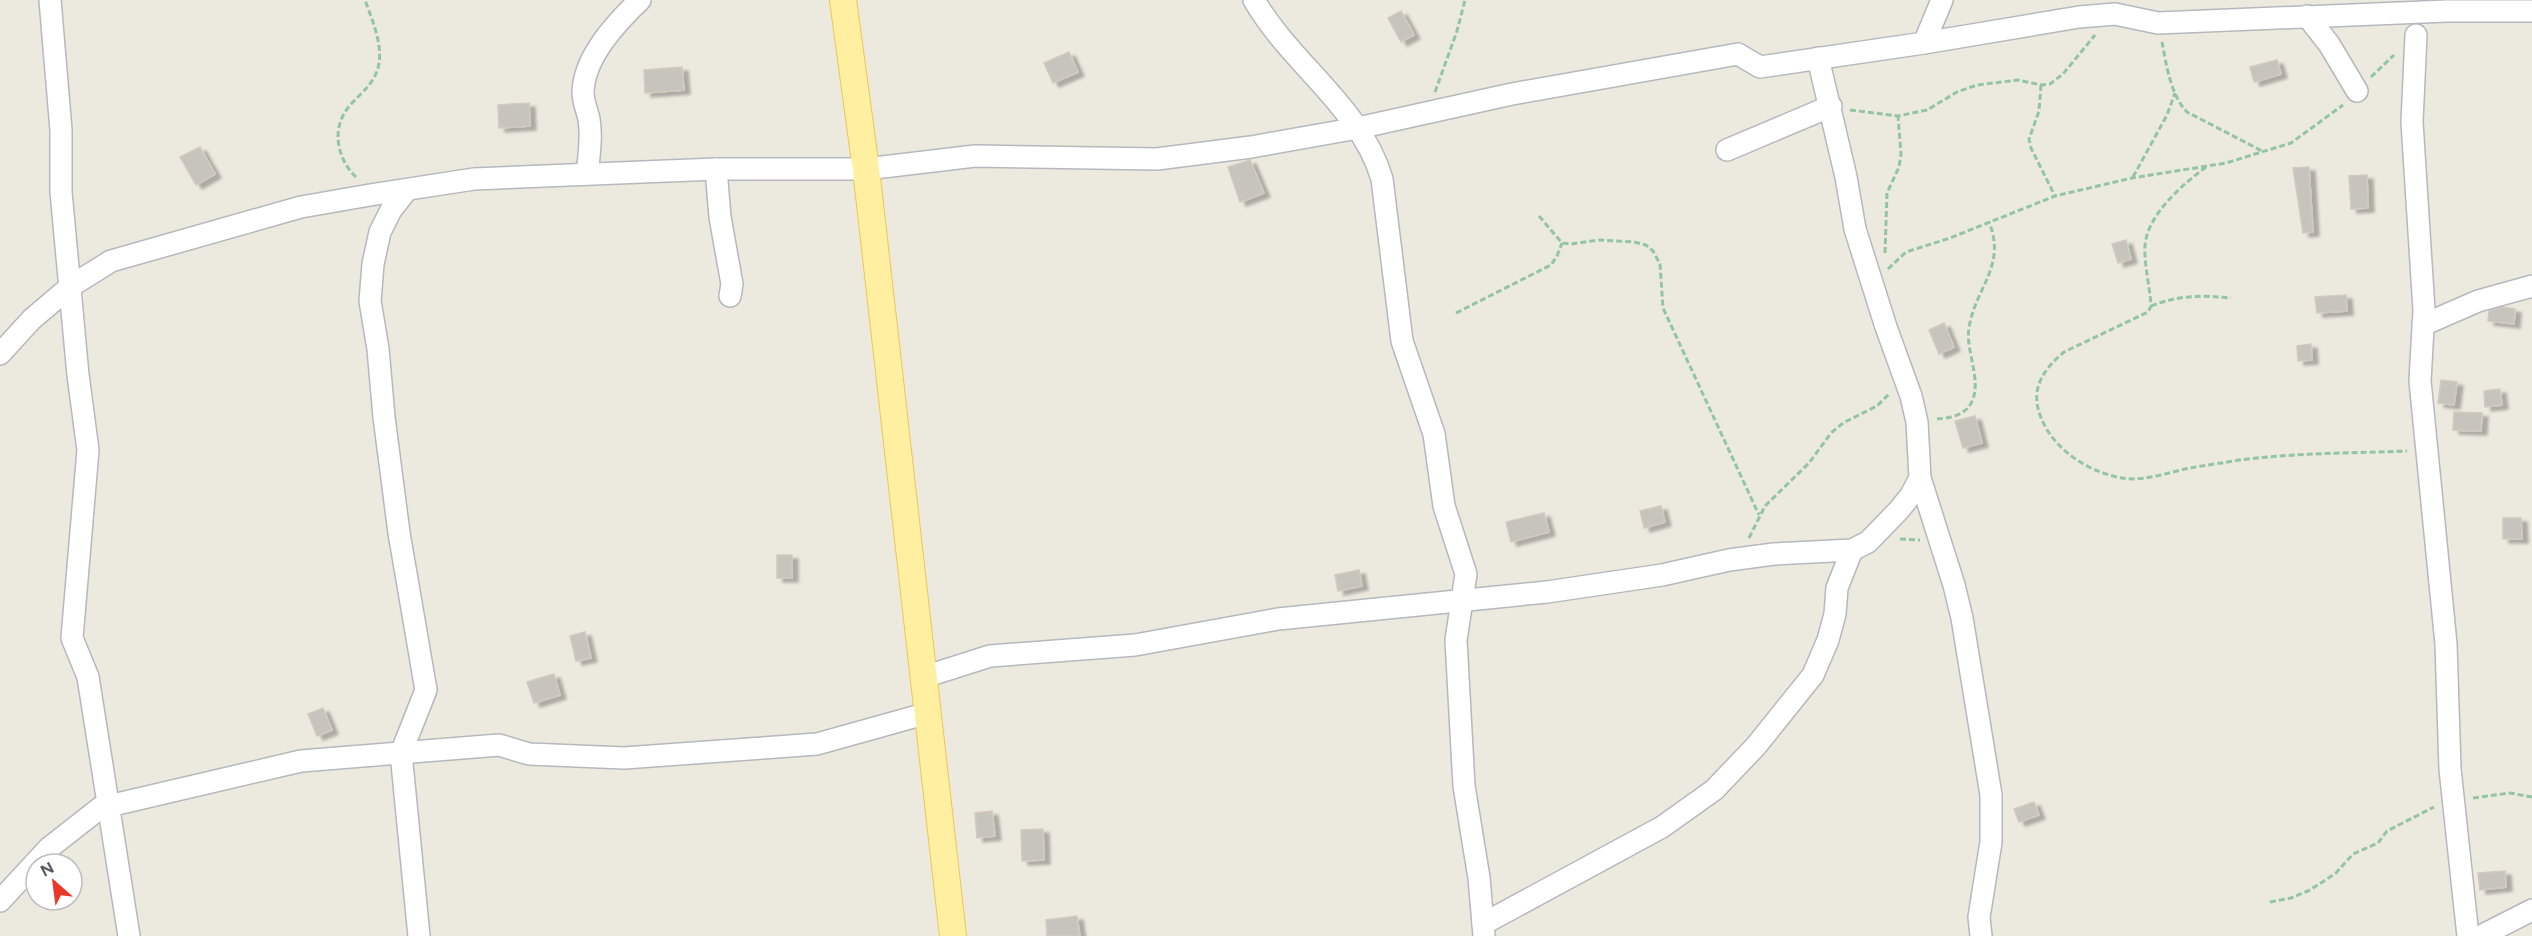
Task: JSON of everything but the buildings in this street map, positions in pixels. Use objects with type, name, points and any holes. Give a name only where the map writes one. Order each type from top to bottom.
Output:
[{"type":"main road","points":[[843,0],[866,169],[953,936]]},
{"type":"street","points":[[50,0],[61,130],[61,192],[78,375],[88,450],[72,638],[88,677],[129,936]]},
{"type":"street","points":[[586,174],[590,139],[583,92],[586,78],[592,59],[640,0]]},
{"type":"street","points":[[1254,0],[1268,24],[1358,128],[1375,155],[1382,179],[1402,341],[1434,434],[1444,506],[1466,574],[1456,640],[1464,786],[1479,878],[1484,930],[1662,827],[1714,790],[1756,746],[1813,675],[1828,640],[1835,614],[1837,588],[1860,546],[1899,510],[1911,495],[1920,478]]},
{"type":"street","points":[[1924,43],[1942,0]]},
{"type":"street","points":[[0,354],[32,319],[71,286],[111,261],[301,207],[474,179],[716,169],[866,169],[975,156],[1157,159],[1251,147],[1358,128],[1428,111],[1738,54],[1760,67],[2079,17],[2115,14],[2158,23],[2307,16],[2532,11]]},
{"type":"street","points":[[2307,16],[2329,44],[2356,91]]},
{"type":"street","points":[[2416,35],[2412,122],[2423,325],[2420,381],[2446,645],[2453,799],[2468,936]]},
{"type":"street","points":[[1818,57],[1831,106],[1855,229],[1911,396],[1917,422],[1920,478],[1942,545],[1962,618],[1991,795],[1991,842],[1979,917],[1981,936]]},
{"type":"street","points":[[1727,150],[1831,106]]},
{"type":"street","points":[[716,169],[720,217],[732,284],[730,296]]},
{"type":"street","points":[[406,191],[391,210],[380,232],[373,264],[370,301],[378,349],[399,533],[426,690],[401,753],[419,936]]},
{"type":"street","points":[[2423,325],[2478,301],[2532,286]]},
{"type":"street","points":[[924,677],[990,656],[1135,645],[1278,619],[1463,601],[1662,575],[1729,560],[1860,546]]},
{"type":"street","points":[[0,901],[49,848],[100,808],[301,761],[499,745],[529,754],[624,758],[817,744],[928,713]]},
{"type":"street","points":[[2481,936],[2532,910]]},
{"type":"path","points":[[365,0],[376,36],[379,66],[373,80],[345,112],[338,147],[342,161],[364,184],[370,195]]},
{"type":"path","points":[[1428,111],[1457,31],[1465,0]]},
{"type":"path","points":[[1831,106],[1898,116],[1927,110],[1957,92],[1977,85],[2018,80],[2041,85],[2050,84],[2063,74],[2115,14]]},
{"type":"path","points":[[2158,23],[2175,93],[2182,107],[2187,112],[2264,152]]},
{"type":"path","points":[[1886,270],[1906,252],[1950,238],[2055,196],[2081,188],[2132,178],[2206,167],[2291,143],[2341,108],[2416,35]]},
{"type":"path","points":[[2041,85],[2039,111],[2029,139],[2031,148],[2055,196]]},
{"type":"path","points":[[2132,178],[2167,116],[2175,93]]},
{"type":"path","points":[[1885,258],[1887,193],[1899,167],[1901,154],[1898,116]]},
{"type":"path","points":[[2151,306],[2146,263],[2147,233],[2153,218],[2206,167]]},
{"type":"path","points":[[1539,216],[1562,243],[1599,240],[1634,242],[1646,245],[1653,250],[1660,264],[1663,308],[1759,515]]},
{"type":"path","points":[[1917,422],[1962,413],[1974,396],[1969,328],[1992,268],[1996,250],[1995,236],[1989,222]]},
{"type":"path","points":[[1456,313],[1551,265],[1562,243]]},
{"type":"path","points":[[1886,264],[1886,277]]},
{"type":"path","points":[[2231,298],[2182,296],[2151,306],[2144,315],[2064,352],[2045,370],[2040,379],[2035,403],[2042,422],[2074,459],[2098,472],[2125,479],[2280,455],[2427,452]]},
{"type":"path","points":[[1729,560],[1751,536],[1765,506],[1809,463],[1831,433],[1843,423],[1885,400],[1900,364]]},
{"type":"path","points":[[1860,546],[1910,538],[1942,545]]},
{"type":"path","points":[[2270,902],[2291,898],[2310,890],[2336,873],[2353,854],[2378,843],[2387,831],[2453,799],[2501,794],[2532,797]]}]
